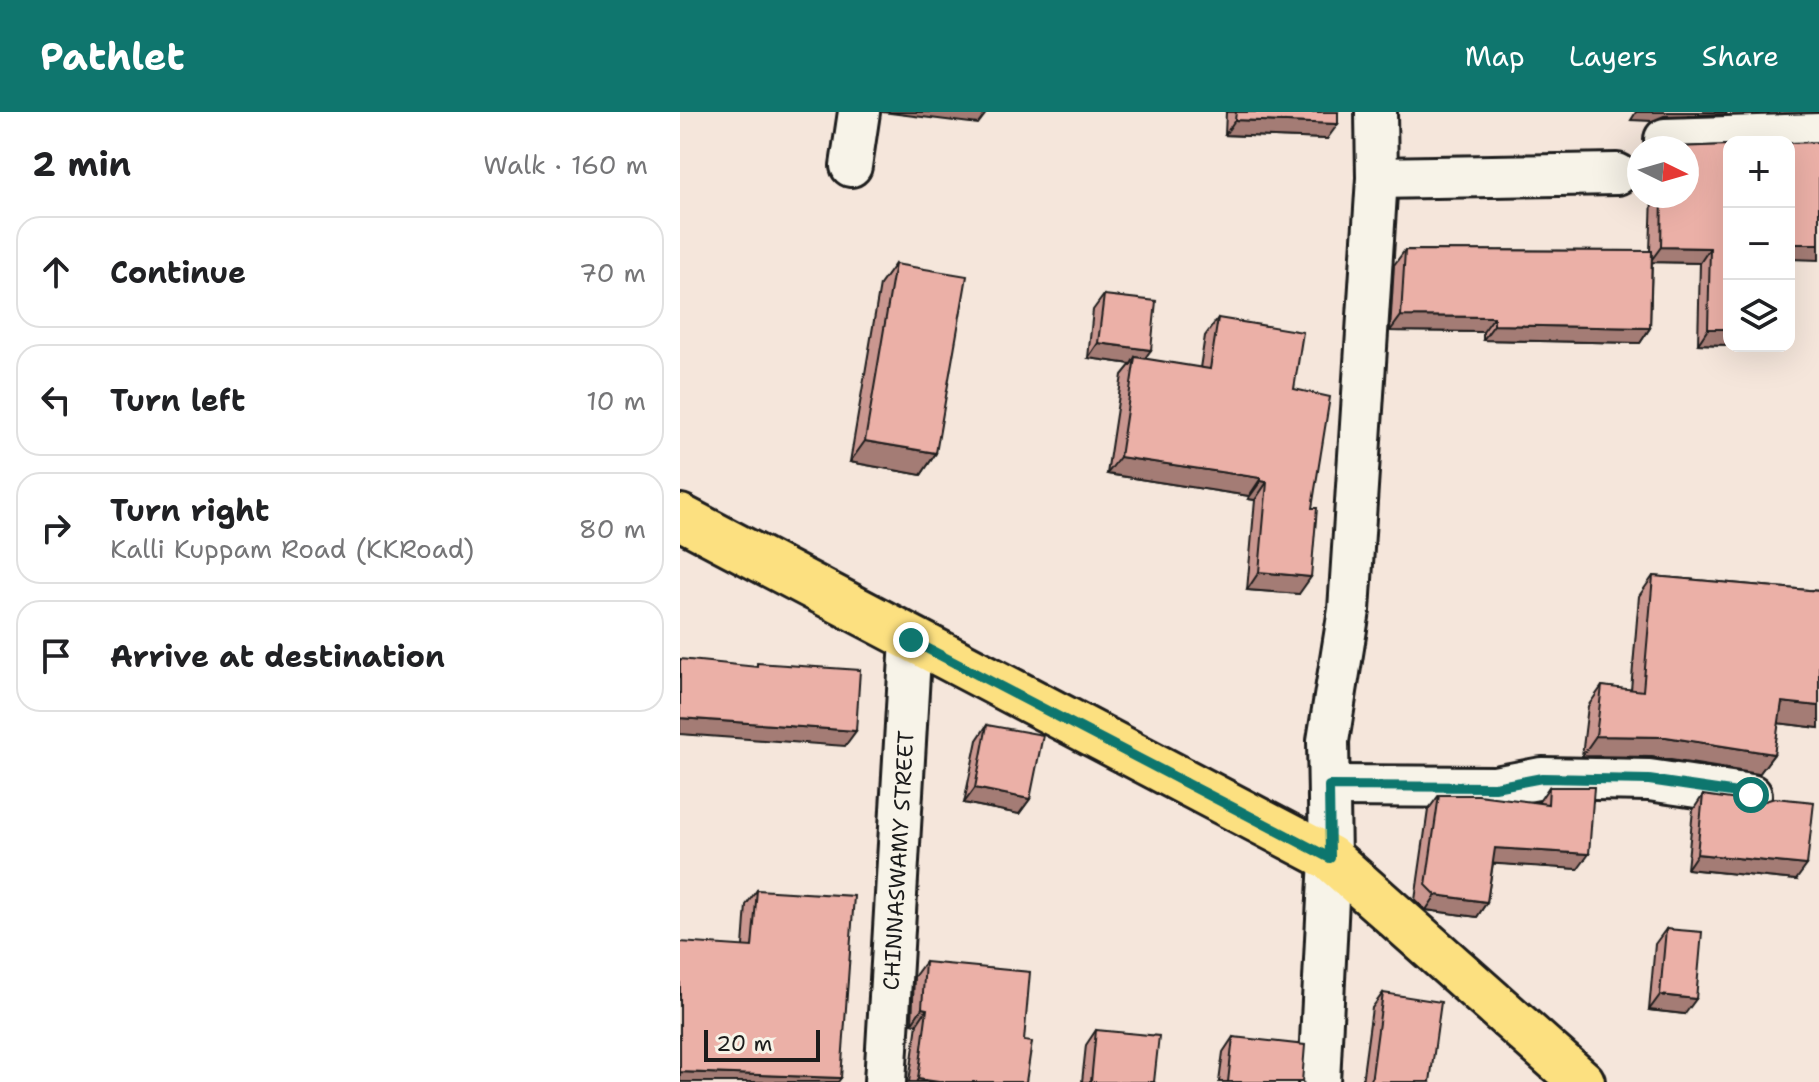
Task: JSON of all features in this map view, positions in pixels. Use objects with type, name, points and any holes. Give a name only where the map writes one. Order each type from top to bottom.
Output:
[{"type":"main road","points":[[682,522],[1330,858],[1582,1082]]},
{"type":"street","points":[[851,166],[859,112]]},
{"type":"street","points":[[1319,1082],[1330,858],[1328,741],[1349,610],[1377,178],[1376,112]]},
{"type":"street","points":[[1699,138],[1819,134]]},
{"type":"street","points":[[1377,178],[1617,174]]},
{"type":"street","name":"CHINNASWAMY STREET","points":[[885,1082],[911,640]]},
{"type":"street","points":[[1329,786],[1495,787],[1542,778],[1634,780],[1751,795]]},
{"type":"building","points":[[1236,112],[1338,112],[1338,124],[1235,120]]},
{"type":"building","points":[[1819,142],[1819,244],[1795,244],[1795,143]]},
{"type":"building","points":[[1723,145],[1723,329],[1708,329],[1710,248],[1661,247],[1662,208],[1699,208],[1699,146]]},
{"type":"building","points":[[1405,250],[1652,251],[1650,328],[1494,325],[1494,317],[1401,316]]},
{"type":"building","points":[[895,264],[967,276],[936,453],[865,441]]},
{"type":"building","points":[[1104,295],[1156,301],[1151,350],[1098,343]]},
{"type":"building","points":[[1218,318],[1303,332],[1294,389],[1330,397],[1312,508],[1317,508],[1311,577],[1259,572],[1267,482],[1261,481],[1261,478],[1120,457],[1135,357],[1210,369]]},
{"type":"building","points":[[1653,576],[1819,591],[1819,706],[1782,702],[1774,754],[1666,737],[1596,736],[1602,686],[1643,691]]},
{"type":"building","points":[[680,659],[757,667],[757,663],[860,670],[856,731],[680,718]]},
{"type":"building","points":[[987,725],[1043,735],[1030,799],[975,788]]},
{"type":"building","points":[[1549,787],[1594,787],[1589,854],[1495,848],[1487,902],[1436,895],[1426,885],[1439,795],[1478,795],[1548,804]]},
{"type":"building","points":[[1703,795],[1758,803],[1775,798],[1814,802],[1807,865],[1697,854]]},
{"type":"building","points":[[757,890],[854,896],[841,1078],[680,1072],[680,942],[752,947]]},
{"type":"building","points":[[1666,929],[1702,932],[1696,999],[1660,995]]},
{"type":"building","points":[[925,962],[1030,972],[1024,1041],[1032,1042],[1026,1082],[939,1082],[918,1079],[927,1009],[922,1008]]},
{"type":"building","points":[[1383,993],[1441,1002],[1430,1082],[1371,1082]]},
{"type":"building","points":[[1096,1030],[1159,1036],[1154,1082],[1091,1082]]},
{"type":"building","points":[[1233,1037],[1305,1045],[1302,1082],[1228,1082]]},
{"type":"route","points":[[911,640],[1330,858],[1329,786],[1495,787],[1542,778],[1649,780],[1751,795]]}]
